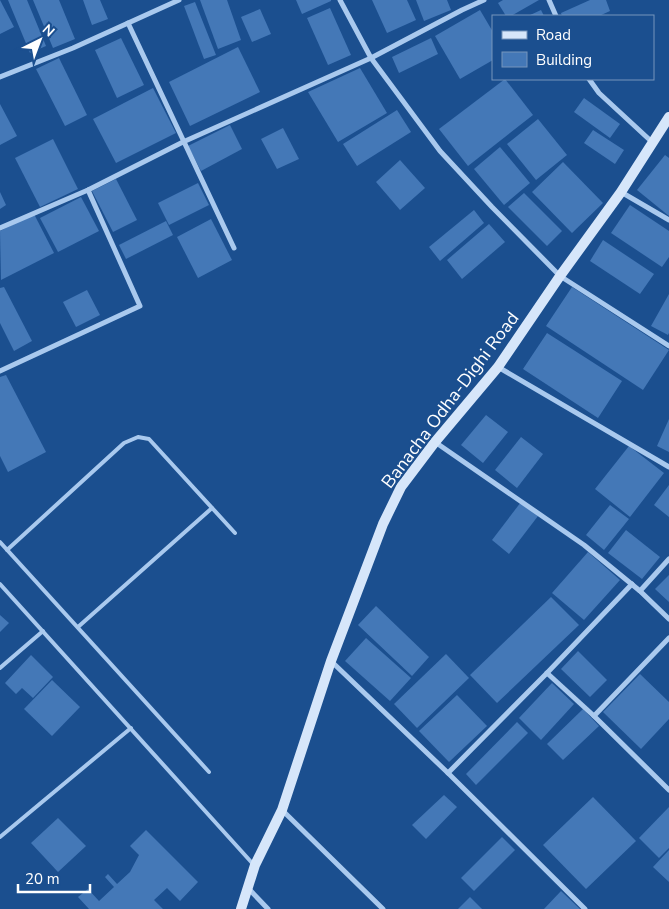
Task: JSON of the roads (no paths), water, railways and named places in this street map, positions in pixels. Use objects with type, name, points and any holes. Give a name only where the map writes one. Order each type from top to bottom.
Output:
[{"type":"street","points":[[0,77],[73,48],[179,0]]},
{"type":"street","points":[[340,0],[371,58],[440,151],[492,207],[560,276],[669,346]]},
{"type":"street","points":[[0,228],[88,190],[183,142],[371,58],[484,0]]},
{"type":"street","points":[[548,0],[556,15]]},
{"type":"street","points":[[128,23],[234,248]]},
{"type":"street","points":[[590,80],[599,92],[652,142]]},
{"type":"street","name":"Banacha Odha-Dighi Road","points":[[241,909],[254,865],[282,810],[331,661],[383,524],[401,487],[435,442],[498,367],[560,276],[621,192],[669,117]]},
{"type":"street","points":[[0,371],[140,306],[88,190]]},
{"type":"street","points":[[621,192],[669,220]]},
{"type":"street","points":[[498,367],[669,467]]},
{"type":"street","points":[[435,442],[584,545],[632,584],[669,619]]},
{"type":"street","points":[[640,591],[669,559]]},
{"type":"street","points":[[448,773],[632,584]]},
{"type":"street","points":[[594,716],[669,638]]},
{"type":"street","points":[[331,661],[448,773],[585,909]]},
{"type":"street","points":[[547,673],[669,790]]},
{"type":"street","points":[[282,810],[383,909]]},
{"type":"street","points":[[248,888],[268,909]]},
{"type":"lane","points":[[7,550],[124,443],[138,437],[150,439],[235,533]]},
{"type":"lane","points":[[78,627],[212,508]]},
{"type":"lane","points":[[0,542],[209,772]]},
{"type":"lane","points":[[0,584],[254,865]]},
{"type":"lane","points":[[0,668],[43,631]]},
{"type":"lane","points":[[0,837],[131,728]]}]
